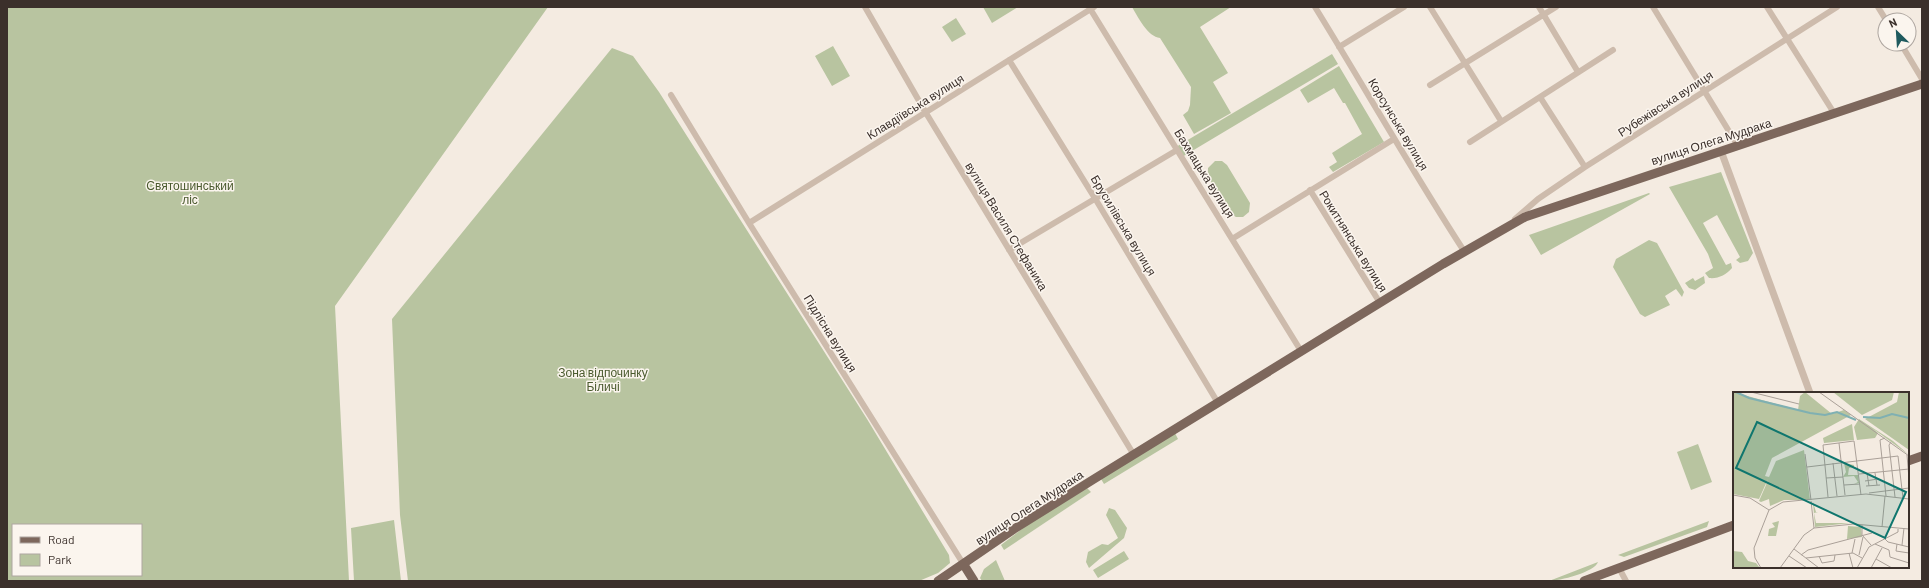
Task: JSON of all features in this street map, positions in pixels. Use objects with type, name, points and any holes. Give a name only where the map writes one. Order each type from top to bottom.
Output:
[{"type":"main road","name":"вулиця Олега Мудрака","points":[[938,581],[964,565],[1014,529],[1510,224],[1541,210],[1721,152],[1922,84]]},
{"type":"main road","points":[[1909,461],[1922,456]]},
{"type":"main road","points":[[1584,581],[1733,525]]},
{"type":"main road","name":"Підлісна вулиця","points":[[964,565],[974,581]]},
{"type":"street","name":"вулиця Василя Стефаника","points":[[865,7],[926,113],[1134,455]]},
{"type":"street","name":"Корсунська вулиця","points":[[1315,7],[1394,139],[1464,251]]},
{"type":"street","points":[[1340,47],[1404,7]]},
{"type":"street","points":[[1430,7],[1501,121]]},
{"type":"street","points":[[1539,7],[1578,72]]},
{"type":"street","points":[[1430,84],[1556,7]]},
{"type":"street","points":[[1653,7],[1738,146]]},
{"type":"street","points":[[1767,7],[1834,113]]},
{"type":"street","name":"Рубежівська вулиця","points":[[1510,224],[1538,198],[1703,90],[1837,7]]},
{"type":"street","name":"Клавдіївська вулиця","points":[[748,223],[926,113],[1091,8]]},
{"type":"street","name":"Бахмацька вулиця","points":[[1091,8],[1301,352]]},
{"type":"street","points":[[1470,142],[1613,50]]},
{"type":"street","points":[[1906,52],[1922,79]]},
{"type":"street","name":"Брусилівська вулиця","points":[[1009,60],[1096,200],[1218,403]]},
{"type":"street","name":"Підлісна вулиця","points":[[671,95],[748,223],[964,565]]},
{"type":"street","points":[[1540,97],[1585,167]]},
{"type":"street","name":"Рокитнянська вулиця","points":[[1232,239],[1394,139]]},
{"type":"street","points":[[1009,250],[1096,200],[1177,150]]},
{"type":"street","points":[[1721,152],[1810,392]]},
{"type":"street","name":"Рокитнянська вулиця","points":[[1310,190],[1380,303]]},
{"type":"street","points":[[1619,568],[1626,581]]},
{"type":"green space","name":"Святошинський ліс","points":[[7,7],[548,7],[335,306],[349,581],[7,581]]},
{"type":"green space","points":[[983,7],[1018,7],[992,23]]},
{"type":"green space","points":[[1132,7],[1231,7],[1200,27],[1228,73],[1213,82],[1231,113],[1194,134],[1183,115],[1188,111],[1190,105],[1191,87],[1160,38],[1151,34],[1147,30]]},
{"type":"green space","points":[[956,18],[966,34],[952,42],[942,27]]},
{"type":"green space","points":[[833,46],[850,76],[832,86],[815,56]]},
{"type":"green space","name":"Зона відпочинку Біличі","points":[[612,48],[633,56],[659,92],[867,419],[949,555],[950,563],[938,573],[919,581],[408,581],[400,515],[392,319]]},
{"type":"green space","points":[[1332,54],[1338,64],[1182,157],[1176,147]]},
{"type":"green space","points":[[1339,66],[1384,142],[1333,172],[1329,167],[1337,162],[1332,153],[1362,134],[1345,103],[1343,103],[1334,88],[1308,103],[1300,90]]},
{"type":"green space","points":[[1215,161],[1222,161],[1227,165],[1250,203],[1249,212],[1243,217],[1236,217],[1231,214],[1208,177],[1208,168]]},
{"type":"green space","points":[[1721,172],[1753,253],[1748,261],[1740,263],[1736,260],[1740,257],[1717,215],[1703,223],[1726,265],[1731,263],[1732,268],[1722,276],[1709,278],[1705,273],[1713,268],[1708,254],[1669,187]]},
{"type":"green space","points":[[1649,193],[1650,194],[1541,255],[1529,235]]},
{"type":"green space","points":[[1649,240],[1657,243],[1684,292],[1682,297],[1676,289],[1665,296],[1670,305],[1645,317],[1640,314],[1613,267],[1616,259]]},
{"type":"green space","points":[[1704,276],[1705,283],[1695,290],[1689,288],[1685,283],[1693,278],[1695,281]]},
{"type":"green space","points":[[1175,433],[1178,439],[1104,484],[1101,479]]},
{"type":"green space","points":[[1698,444],[1712,482],[1691,490],[1677,452]]},
{"type":"green space","points":[[1087,488],[1091,492],[1004,550],[1001,545],[1027,525]]},
{"type":"green space","points":[[1109,508],[1115,510],[1127,528],[1124,538],[1089,568],[1086,562],[1088,552],[1102,544],[1108,545],[1118,538],[1106,515]]},
{"type":"green space","points":[[394,520],[401,581],[354,581],[351,528]]},
{"type":"green space","points":[[1709,521],[1707,527],[1624,557],[1618,555]]},
{"type":"green space","points":[[1124,551],[1129,559],[1098,578],[1093,570]]},
{"type":"green space","points":[[996,560],[1005,581],[982,581],[980,578],[984,569]]},
{"type":"green space","points":[[1598,562],[1595,566],[1584,572],[1568,578],[1549,581]]}]
